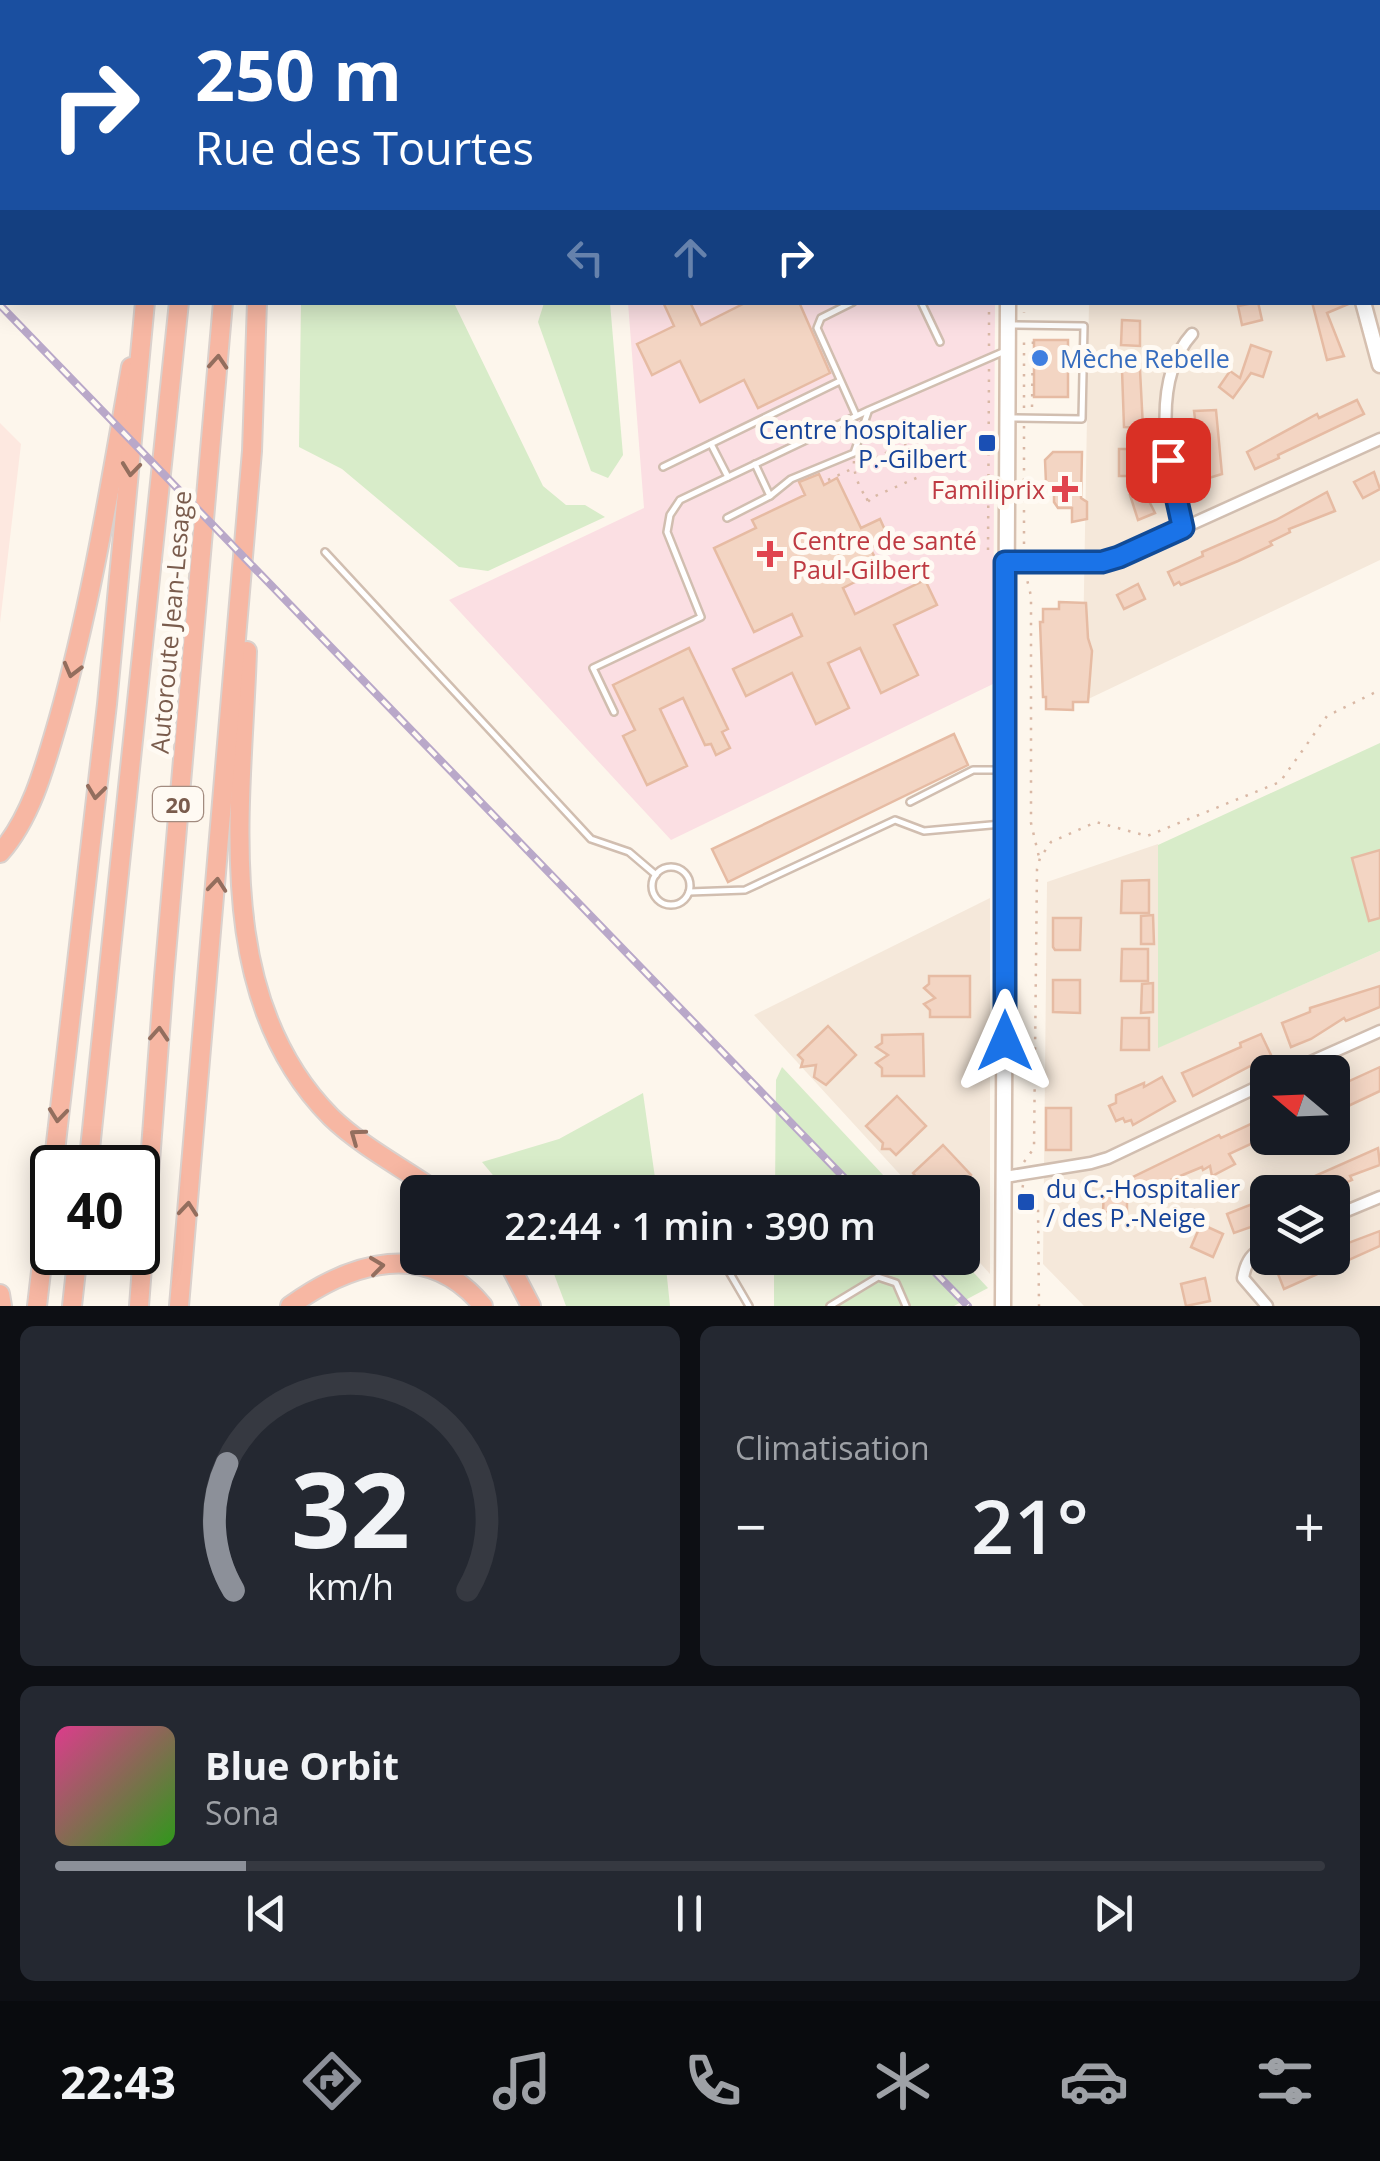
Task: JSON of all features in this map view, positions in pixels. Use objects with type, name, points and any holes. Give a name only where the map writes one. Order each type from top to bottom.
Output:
[{"type":"highway","points":[[0,854],[10,842],[43,773],[74,663],[143,305]]},
{"type":"highway","points":[[37,1306],[106,704],[144,305]]},
{"type":"highway","name":"Autoroute Jean-Lesage","points":[[90,1145],[179,305]]},
{"type":"highway","name":"Autoroute Jean-Lesage","points":[[139,1306],[223,305]]},
{"type":"highway","points":[[256,305],[240,863],[244,927],[269,1027],[288,1064],[333,1118],[413,1175]]},
{"type":"highway","points":[[179,1306],[252,451]]},
{"type":"highway","points":[[290,1306],[342,1273],[388,1263],[432,1270],[452,1279],[483,1306]]},
{"type":"highway","points":[[72,1306],[75,1275]]},
{"type":"highway","points":[[515,1275],[531,1306]]},
{"type":"highway","points":[[0,1294],[2,1306]]},
{"type":"street","points":[[1002,1306],[1006,1177],[1005,562],[1016,418],[1008,350],[1016,325],[1009,305]]},
{"type":"street","points":[[1364,305],[1380,365]]},
{"type":"street","points":[[1183,528],[1168,460],[1167,396],[1172,363],[1192,334]]},
{"type":"street","points":[[1005,562],[1102,562],[1119,557],[1380,440]]},
{"type":"street","points":[[1326,1055],[1380,1031]]},
{"type":"street","points":[[1006,1177],[1108,1158],[1250,1091]]},
{"type":"street","points":[[1350,1209],[1380,1196]]},
{"type":"street","points":[[1250,1257],[1243,1278],[1267,1306]]},
{"type":"lane","points":[[848,305],[818,322],[857,416]]},
{"type":"lane","points":[[923,305],[940,342]]},
{"type":"lane","points":[[1016,325],[1084,326],[1082,420],[1016,418]]},
{"type":"lane","points":[[614,712],[593,668],[701,617],[667,532],[670,516],[680,500],[869,410],[1008,350]]},
{"type":"lane","points":[[663,467],[840,380]]},
{"type":"lane","points":[[726,518],[770,496],[790,478],[854,453],[869,410]]},
{"type":"lane","points":[[710,444],[728,477]]},
{"type":"lane","points":[[756,464],[770,496]]},
{"type":"lane","points":[[325,552],[590,839],[629,852],[656,875]]},
{"type":"lane","points":[[910,802],[973,770],[1005,770]]},
{"type":"lane","points":[[689,892],[688,878],[680,869],[669,867],[656,875],[652,888],[662,902],[679,903],[689,892],[745,890],[896,820],[924,832],[1005,824]]},
{"type":"lane","points":[[731,1275],[749,1306]]},
{"type":"lane","points":[[830,1306],[878,1277],[896,1283],[906,1306]]},
{"type":"path","points":[[990,305],[988,552],[1005,562]]},
{"type":"path","points":[[1023,305],[1016,325],[1016,418],[1024,562],[1031,596],[1031,824],[1040,858],[1036,888],[1034,1148],[1024,1159],[1022,1190],[1038,1206],[1039,1306]]},
{"type":"path","points":[[1032,334],[1032,412]]},
{"type":"path","points":[[828,480],[907,443]]},
{"type":"path","points":[[854,453],[853,468],[866,500],[872,504]]},
{"type":"path","points":[[866,500],[920,476]]},
{"type":"path","points":[[1040,858],[1051,842],[1096,822],[1148,836],[1280,782],[1327,716],[1380,690]]},
{"type":"shaded area","name":"Centre de santé Paul-Gilbert","points":[[628,305],[995,305],[993,684],[671,840],[449,600],[644,508]]},
{"type":"shaded area","points":[[1089,305],[1380,305],[1380,560],[1082,702]]},
{"type":"shaded area","points":[[0,423],[21,444],[0,623]]},
{"type":"shaded area","points":[[1158,844],[1159,1047],[1380,951],[1380,1306],[1084,1306],[1043,1264],[1047,882]]},
{"type":"shaded area","points":[[990,898],[990,1274],[980,1263],[980,1175],[900,1175],[754,1015]]},
{"type":"green space","points":[[301,305],[455,305],[543,486],[566,505],[585,505],[605,517],[488,571],[459,567],[342,469],[299,447]]},
{"type":"green space","points":[[543,305],[610,305],[623,455],[608,478],[591,471],[538,322]]},
{"type":"green space","points":[[1380,743],[1380,951],[1158,1048],[1158,845]]},
{"type":"green space","points":[[782,1067],[883,1175],[775,1175],[776,1080]]},
{"type":"green space","points":[[643,1093],[655,1175],[493,1175],[482,1162],[559,1139]]},
{"type":"green space","points":[[554,1275],[667,1275],[670,1306],[566,1306]]},
{"type":"green space","points":[[774,1275],[976,1275],[988,1288],[954,1306],[774,1306]]},
{"type":"building","points":[[664,305],[691,305],[701,325],[741,305],[800,305],[830,373],[758,408],[744,380],[700,402],[680,361],[652,375],[637,344],[674,326]]},
{"type":"building","points":[[1259,305],[1262,320],[1242,325],[1238,306]]},
{"type":"building","points":[[1313,305],[1346,305],[1327,313],[1344,356],[1327,360]]},
{"type":"building","points":[[1122,320],[1140,321],[1140,346],[1121,345]]},
{"type":"building","points":[[1034,340],[1068,340],[1068,397],[1034,397]]},
{"type":"building","points":[[1251,345],[1271,352],[1263,377],[1251,373],[1233,398],[1219,387],[1230,371],[1240,378]]},
{"type":"building","points":[[1122,370],[1140,370],[1143,428],[1124,427]]},
{"type":"building","points":[[1357,400],[1364,414],[1255,469],[1247,452],[1317,414],[1319,418]]},
{"type":"building","points":[[1216,410],[1222,474],[1209,478],[1199,450],[1194,411]]},
{"type":"building","points":[[1119,449],[1143,449],[1140,476],[1119,476]]},
{"type":"building","points":[[1053,452],[1082,452],[1081,498],[1087,502],[1087,519],[1072,522],[1072,508],[1058,508],[1054,502],[1054,492],[1046,483],[1045,460]]},
{"type":"building","points":[[1374,472],[1380,489],[1363,498],[1354,482]]},
{"type":"building","points":[[819,474],[824,485],[837,478],[861,528],[880,519],[889,539],[870,548],[881,569],[843,588],[855,614],[925,580],[937,605],[894,625],[918,675],[881,693],[860,648],[828,663],[849,708],[816,724],[792,673],[746,696],[733,669],[802,636],[792,614],[754,632],[714,548],[756,528],[752,520],[805,495],[799,482]]},
{"type":"building","points":[[1143,489],[1155,513],[1138,520],[1130,495]]},
{"type":"building","points":[[1327,492],[1335,511],[1289,529],[1290,532],[1270,542],[1272,545],[1238,561],[1174,585],[1168,572]]},
{"type":"building","points":[[1138,584],[1145,599],[1124,609],[1117,595]]},
{"type":"building","points":[[1059,602],[1086,603],[1092,651],[1088,702],[1073,702],[1073,710],[1046,709],[1043,697],[1040,622],[1043,609],[1059,609]]},
{"type":"building","points":[[689,648],[728,729],[722,732],[730,748],[716,755],[711,744],[705,745],[683,698],[660,709],[687,766],[647,785],[623,736],[635,730],[613,685]]},
{"type":"building","points":[[954,734],[968,765],[728,882],[712,849]]},
{"type":"building","points":[[1380,850],[1380,918],[1369,921],[1352,858]]},
{"type":"building","points":[[1149,880],[1149,913],[1121,913],[1122,881]]},
{"type":"building","points":[[1153,915],[1154,944],[1141,944],[1141,916]]},
{"type":"building","points":[[1053,918],[1081,918],[1080,950],[1055,950]]},
{"type":"building","points":[[1122,949],[1148,949],[1148,981],[1121,981]]},
{"type":"building","points":[[929,976],[970,976],[970,1017],[930,1017],[924,1004],[935,998],[924,988],[929,984]]},
{"type":"building","points":[[1053,980],[1080,980],[1080,1013],[1053,1012]]},
{"type":"building","points":[[1153,983],[1153,1012],[1141,1013],[1142,984]]},
{"type":"building","points":[[1380,986],[1380,1007],[1346,1021],[1344,1018],[1291,1047],[1282,1023],[1310,1012],[1310,1008]]},
{"type":"building","points":[[1122,1018],[1149,1018],[1149,1050],[1121,1050]]},
{"type":"building","points":[[828,1026],[856,1055],[826,1085],[814,1077],[816,1065],[801,1067],[803,1060],[798,1055]]},
{"type":"building","points":[[923,1034],[924,1076],[882,1076],[882,1068],[876,1063],[888,1055],[876,1047],[882,1043],[882,1035]]},
{"type":"building","points":[[1261,1034],[1271,1055],[1250,1055],[1250,1066],[1193,1096],[1182,1073],[1241,1047],[1240,1043]]},
{"type":"building","points":[[1380,1067],[1380,1091],[1350,1105],[1350,1081]]},
{"type":"building","points":[[1162,1077],[1175,1101],[1133,1125],[1123,1118],[1116,1121],[1109,1106],[1116,1103],[1116,1095]]},
{"type":"building","points":[[897,1096],[926,1126],[896,1155],[890,1149],[882,1149],[883,1143],[866,1126]]},
{"type":"building","points":[[1046,1108],[1071,1108],[1071,1150],[1046,1150]]},
{"type":"building","points":[[1250,1124],[1250,1144],[1229,1154],[1235,1164],[1212,1176],[1210,1166],[1203,1170],[1202,1167],[1156,1186],[1127,1202],[1127,1213],[1103,1212],[1104,1189],[1133,1190],[1129,1179],[1219,1135],[1221,1138]]},
{"type":"building","points":[[943,1145],[971,1175],[915,1175]]},
{"type":"building","points":[[1378,1148],[1380,1165],[1350,1176],[1317,1175]]},
{"type":"building","points":[[1250,1205],[1250,1227],[1234,1233],[1227,1214]]},
{"type":"building","points":[[1201,1224],[1223,1234],[1213,1257],[1191,1247]]},
{"type":"building","points":[[1380,1231],[1380,1246],[1350,1259],[1350,1242]]},
{"type":"building","points":[[1278,1275],[1315,1275],[1284,1289]]},
{"type":"building","points":[[1205,1278],[1210,1301],[1186,1306],[1181,1284]]},
{"type":"railway","points":[[0,305],[842,1175]]},
{"type":"railway","points":[[938,1275],[968,1306]]},
{"type":"place","name":"Mèche Rebelle","points":[[1040,358]]},
{"type":"place","name":"Centre hospitalier P.-Gilbert","points":[[987,443]]},
{"type":"place","name":"Familiprix","points":[[1065,489]]},
{"type":"place","name":"Centre de santé Paul-Gilbert","points":[[770,554]]},
{"type":"place","name":"du C.-Hospitalier / des P.-Neige","points":[[1026,1202]]},
{"type":"route","points":[[1005,1041],[1005,562],[1102,562],[1183,528],[1168,460]]}]
